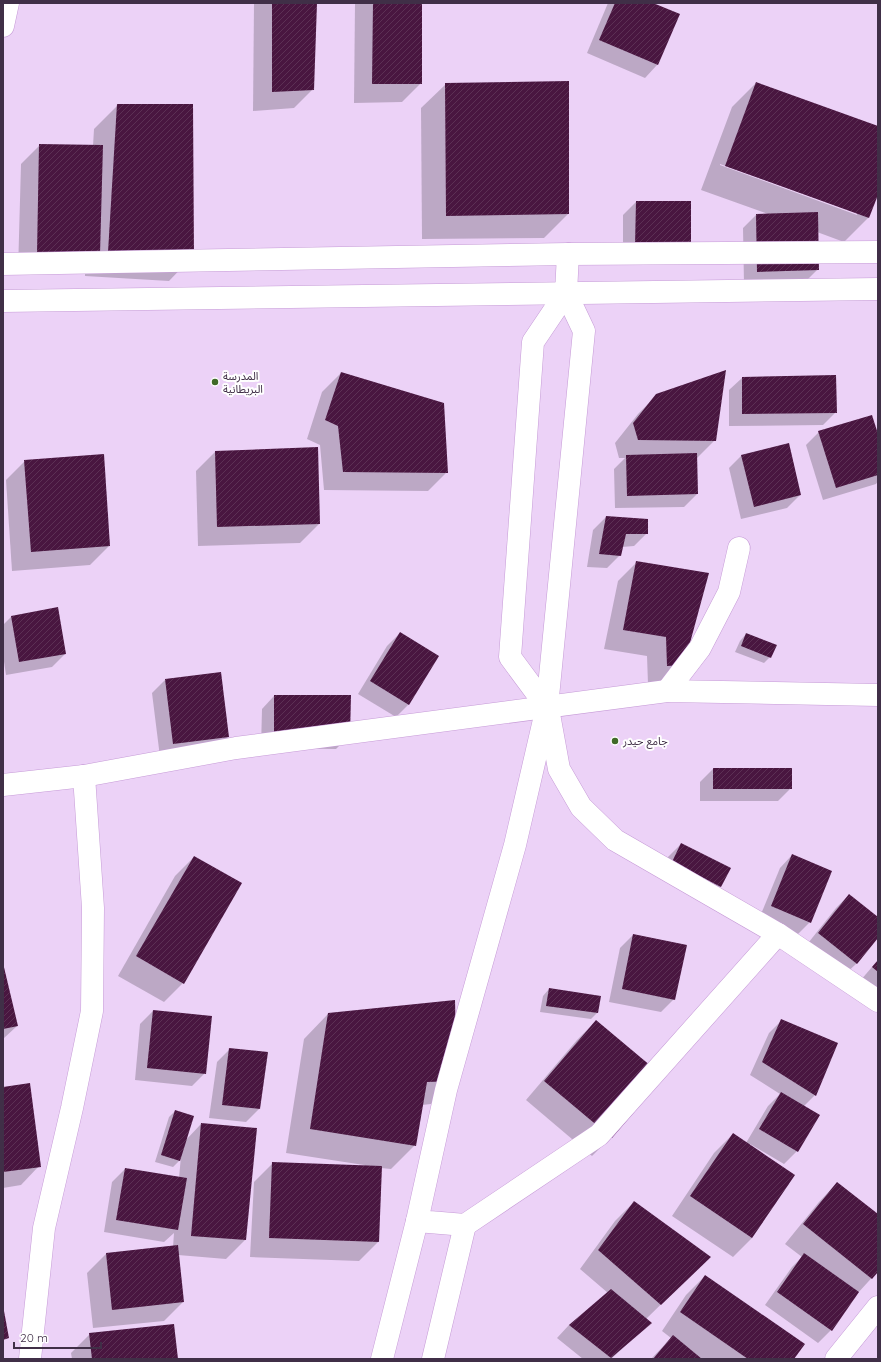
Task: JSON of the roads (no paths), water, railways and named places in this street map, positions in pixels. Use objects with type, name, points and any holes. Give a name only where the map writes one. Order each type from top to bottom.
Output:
[{"type":"street","points":[[3,26],[8,3]]},
{"type":"street","points":[[3,264],[568,254],[878,252]]},
{"type":"street","points":[[382,1359],[446,1090],[515,845],[547,706],[584,331],[566,293],[568,254]]},
{"type":"street","points":[[3,301],[878,289]]},
{"type":"street","points":[[566,293],[533,342],[510,657],[547,706],[559,769],[581,807],[615,840],[778,934],[878,1001]]},
{"type":"street","points":[[667,691],[700,648],[729,592],[739,548]]},
{"type":"street","points":[[3,785],[84,776],[236,748],[667,691],[878,695]]},
{"type":"street","points":[[30,1359],[44,1228],[72,1108],[92,1011],[93,908],[84,776]]},
{"type":"street","points":[[416,1221],[466,1225],[599,1135],[778,934]]},
{"type":"street","points":[[433,1359],[466,1225]]},
{"type":"street","points":[[836,1359],[878,1307]]},
{"type":"place","name":"المدرسة البريطانية","points":[[215,382]]},
{"type":"place","name":"جامع حيدر","points":[[615,741]]}]
